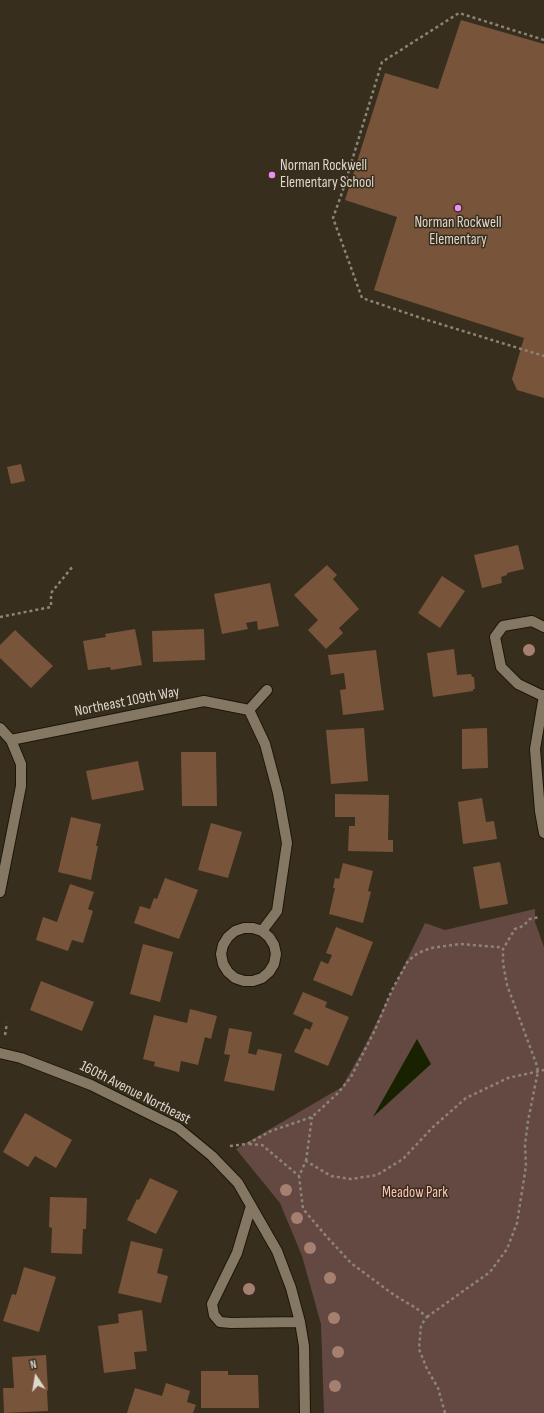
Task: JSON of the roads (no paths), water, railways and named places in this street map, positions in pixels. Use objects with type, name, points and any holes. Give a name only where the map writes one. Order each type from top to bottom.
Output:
[{"type":"street","points":[[544,627],[532,621],[503,626],[495,637],[501,667],[518,684],[544,695],[535,749],[540,811],[544,833]]},
{"type":"street","points":[[262,931],[277,911],[287,843],[278,793],[265,744],[249,710],[267,690]]},
{"type":"street","name":"Northeast 109th Way","points":[[11,740],[204,702],[249,710]]},
{"type":"street","points":[[0,728],[11,740],[21,764],[21,786],[0,892]]},
{"type":"street","points":[[253,928],[262,931],[269,937],[274,945],[276,954],[274,964],[269,972],[262,978],[253,981],[244,981],[235,978],[228,972],[223,964],[221,954],[223,945],[228,937],[239,929],[253,928]]},
{"type":"street","name":"160th Avenue Northeast","points":[[0,1053],[21,1058],[91,1085],[178,1128],[212,1156],[238,1184],[277,1251],[291,1288],[300,1322],[304,1346],[306,1413]]},
{"type":"street","points":[[251,1206],[237,1253],[212,1304],[214,1315],[220,1322],[231,1323],[300,1322]]},
{"type":"place","name":"Norman Rockwell Elementary School","points":[[272,175]]},
{"type":"place","name":"Norman Rockwell Elementary","points":[[458,208]]},
{"type":"park label","name":"Meadow Park","points":[[415,1193]]}]
